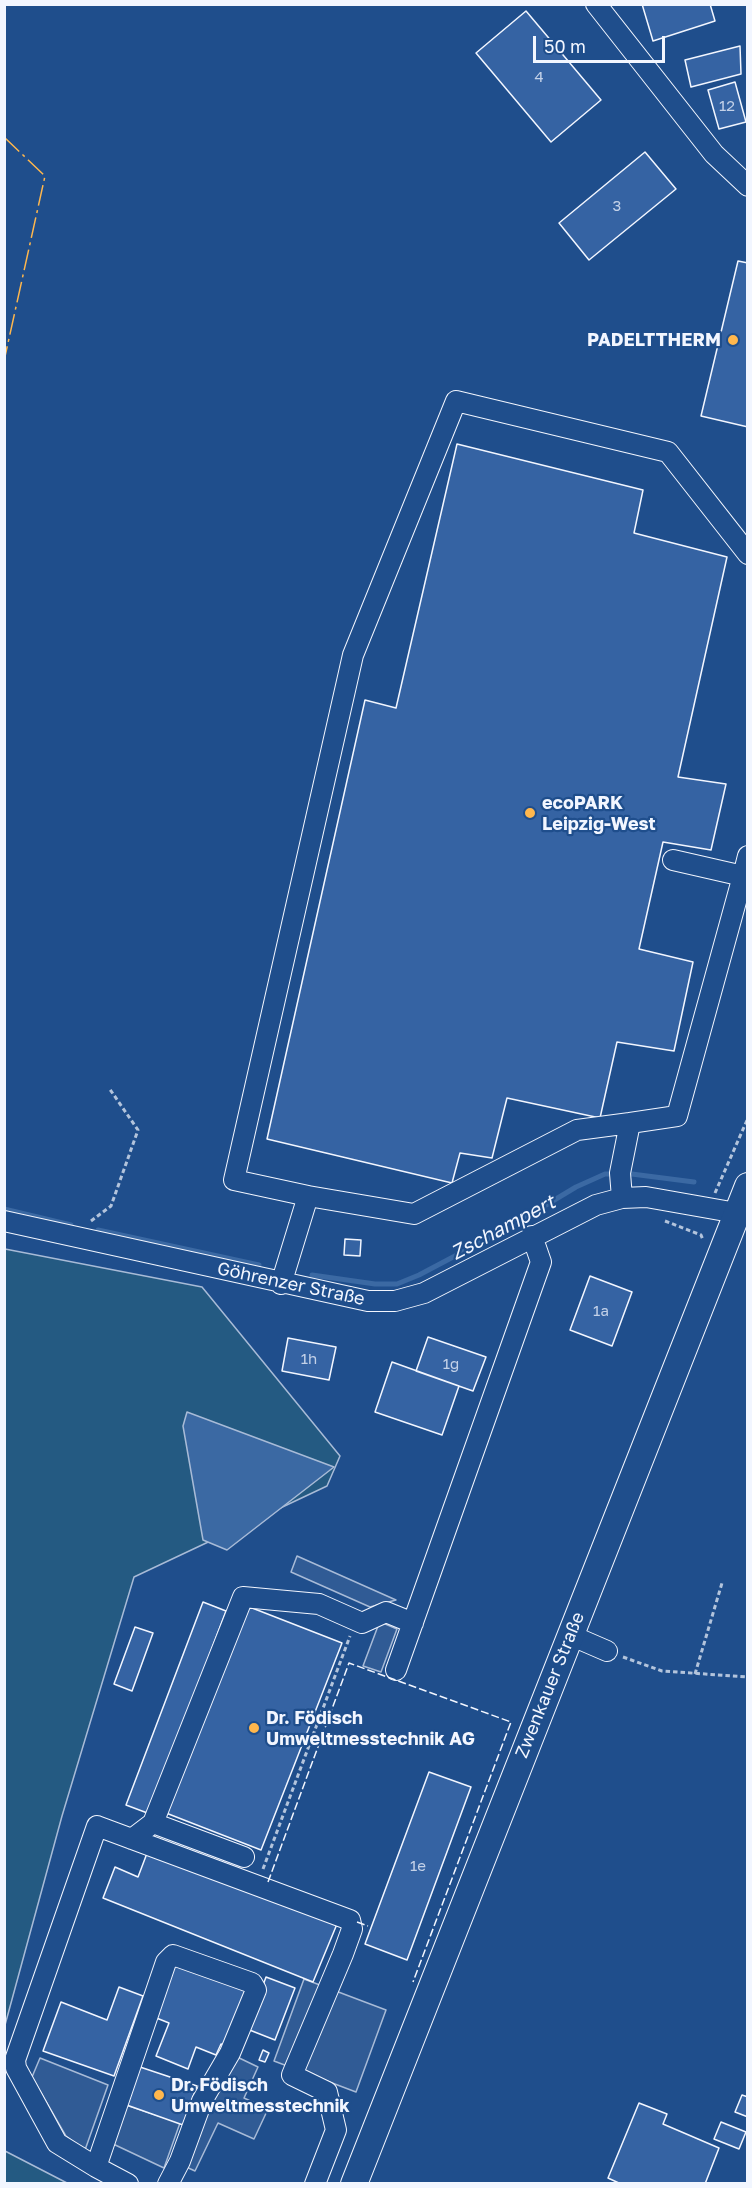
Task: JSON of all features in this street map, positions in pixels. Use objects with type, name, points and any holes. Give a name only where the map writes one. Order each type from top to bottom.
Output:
[{"type":"main road","name":"Zwenkauer Straße","points":[[354,2184],[570,1635],[743,1214],[747,1186]]},
{"type":"street","points":[[596,4],[714,154],[747,186]]},
{"type":"street","points":[[747,554],[668,452],[456,401],[353,655],[234,1180],[308,1196],[414,1214],[577,1130],[677,1116],[747,855]]},
{"type":"street","points":[[673,860],[743,876]]},
{"type":"street","points":[[622,1198],[620,1173],[630,1123]]},
{"type":"street","points":[[281,1284],[308,1196]]},
{"type":"street","name":"Göhrenzer Straße","points":[[4,1221],[281,1284],[368,1301],[395,1300],[424,1293],[596,1205],[622,1198],[646,1197],[743,1214]]},
{"type":"street","points":[[396,1670],[541,1262],[532,1236]]},
{"type":"street","points":[[132,1839],[153,1823],[243,1597],[319,1604],[362,1623],[386,1612],[413,1623]]},
{"type":"street","points":[[570,1635],[607,1651]]},
{"type":"street","points":[[153,1823],[244,1857]]},
{"type":"street","points":[[128,2184],[57,2144],[16,2068],[15,2060],[98,1826],[350,1920],[352,1929],[292,2075],[327,2092],[336,2130],[315,2184]]},
{"type":"street","points":[[96,2168],[166,1962],[173,1955],[252,1983],[256,1990],[230,2053],[202,2101],[180,2161],[168,2184]]},
{"type":"path","points":[[80,1238],[90,1222],[111,1206],[138,1130],[109,1088]]},
{"type":"path","points":[[695,1231],[747,1119]]},
{"type":"path","points":[[695,1674],[722,1583]]},
{"type":"path","points":[[257,1885],[356,1620]]},
{"type":"path","points":[[607,1651],[662,1671],[747,1677]]},
{"type":"shaded area","points":[[5,1249],[202,1287],[340,1456],[327,1486],[134,1577],[62,1816],[5,2025]]},
{"type":"shaded area","points":[[187,1412],[334,1467],[227,1550],[203,1540],[183,1426]]},
{"type":"shaded area","points":[[297,1556],[396,1600],[370,1607],[291,1572]]},
{"type":"shaded area","points":[[383,1623],[397,1629],[381,1672],[363,1666],[378,1626]]},
{"type":"shaded area","points":[[304,1979],[386,2010],[356,2092],[274,2061]]},
{"type":"shaded area","points":[[233,2055],[258,2067],[244,2098],[268,2109],[254,2139],[218,2123],[195,2171],[182,2165]]},
{"type":"shaded area","points":[[40,2058],[108,2085],[85,2150],[66,2136],[32,2077]]},
{"type":"shaded area","points":[[126,2105],[180,2123],[164,2168],[111,2143]]},
{"type":"shaded area","points":[[5,2151],[67,2183],[5,2183]]},
{"type":"building","points":[[642,4],[710,4],[715,21],[653,41]]},
{"type":"building","points":[[526,11],[601,100],[551,142],[476,53]]},
{"type":"building","points":[[740,46],[741,74],[691,87],[685,60]]},
{"type":"building","points":[[735,82],[746,122],[719,129],[708,90]]},
{"type":"building","points":[[645,152],[676,189],[589,260],[559,223]]},
{"type":"building","name":"PADELTTHERM","points":[[738,261],[748,263],[748,427],[701,416]]},
{"type":"building","name":"ecoPARK Leipzig-West","points":[[457,444],[643,490],[634,533],[727,557],[678,777],[726,784],[711,850],[663,842],[639,949],[693,962],[674,1051],[617,1042],[600,1118],[507,1098],[492,1158],[460,1153],[452,1183],[267,1139],[365,700],[396,708]]},
{"type":"building","points":[[345,1239],[361,1240],[360,1256],[344,1255]]},
{"type":"building","points":[[590,1276],[632,1292],[612,1346],[570,1330]]},
{"type":"building","points":[[428,1337],[486,1357],[473,1391],[416,1371]]},
{"type":"building","points":[[288,1338],[336,1347],[329,1380],[282,1371]]},
{"type":"building","points":[[392,1362],[459,1386],[442,1435],[375,1412]]},
{"type":"building","points":[[203,1602],[226,1611],[150,1814],[126,1805]]},
{"type":"building","name":"Dr. Födisch Umweltmesstechnik AG","points":[[247,1606],[342,1643],[261,1850],[166,1813]]},
{"type":"building","points":[[135,1627],[153,1633],[132,1691],[114,1684]]},
{"type":"building","points":[[429,1772],[471,1787],[407,1960],[365,1944]]},
{"type":"building","points":[[149,1848],[337,1924],[313,1982],[103,1898],[115,1867],[138,1877]]},
{"type":"building","points":[[177,1961],[250,1991],[228,2047],[221,2044],[216,2055],[196,2047],[188,2069],[156,2056],[169,2023],[154,2017]]},
{"type":"building","points":[[266,1977],[295,1988],[275,2040],[247,2029]]},
{"type":"building","points":[[119,1987],[143,1996],[114,2076],[43,2051],[61,2002],[107,2020]]},
{"type":"building","points":[[263,2050],[269,2053],[265,2062],[259,2060]]},
{"type":"building","name":"Dr. Födisch Umweltmesstechnik","points":[[134,2065],[197,2086],[183,2125],[121,2103]]},
{"type":"building","points":[[742,2095],[748,2097],[748,2117],[735,2112]]},
{"type":"building","points":[[639,2103],[667,2114],[663,2124],[719,2148],[705,2184],[621,2184],[608,2178]]},
{"type":"building","points":[[721,2122],[746,2132],[739,2149],[714,2139]]},
{"type":"waterway","name":"Zschampert","points":[[624,1173],[694,1182]]},
{"type":"waterway","name":"Zschampert","points":[[312,1275],[375,1284],[397,1284],[419,1275],[506,1229],[576,1187],[605,1174],[615,1174]]},
{"type":"waterway","name":"Zschampert","points":[[4,1209],[71,1225]]},
{"type":"waterway","name":"Zschampert","points":[[98,1230],[259,1265]]},
{"type":"fence","points":[[268,1882],[349,1663],[511,1722],[413,1982]]},
{"type":"fence","points":[[357,1922],[368,1926]]},
{"type":"power","points":[[4,137],[45,176],[4,361]]},
{"type":"place","name":"PADELTTHERM","points":[[733,340]]},
{"type":"place","name":"ecoPARK Leipzig-West","points":[[530,813]]},
{"type":"place","name":"Dr. Födisch Umweltmesstechnik AG","points":[[254,1728]]},
{"type":"place","name":"Dr. Födisch Umweltmesstechnik","points":[[159,2095]]}]
